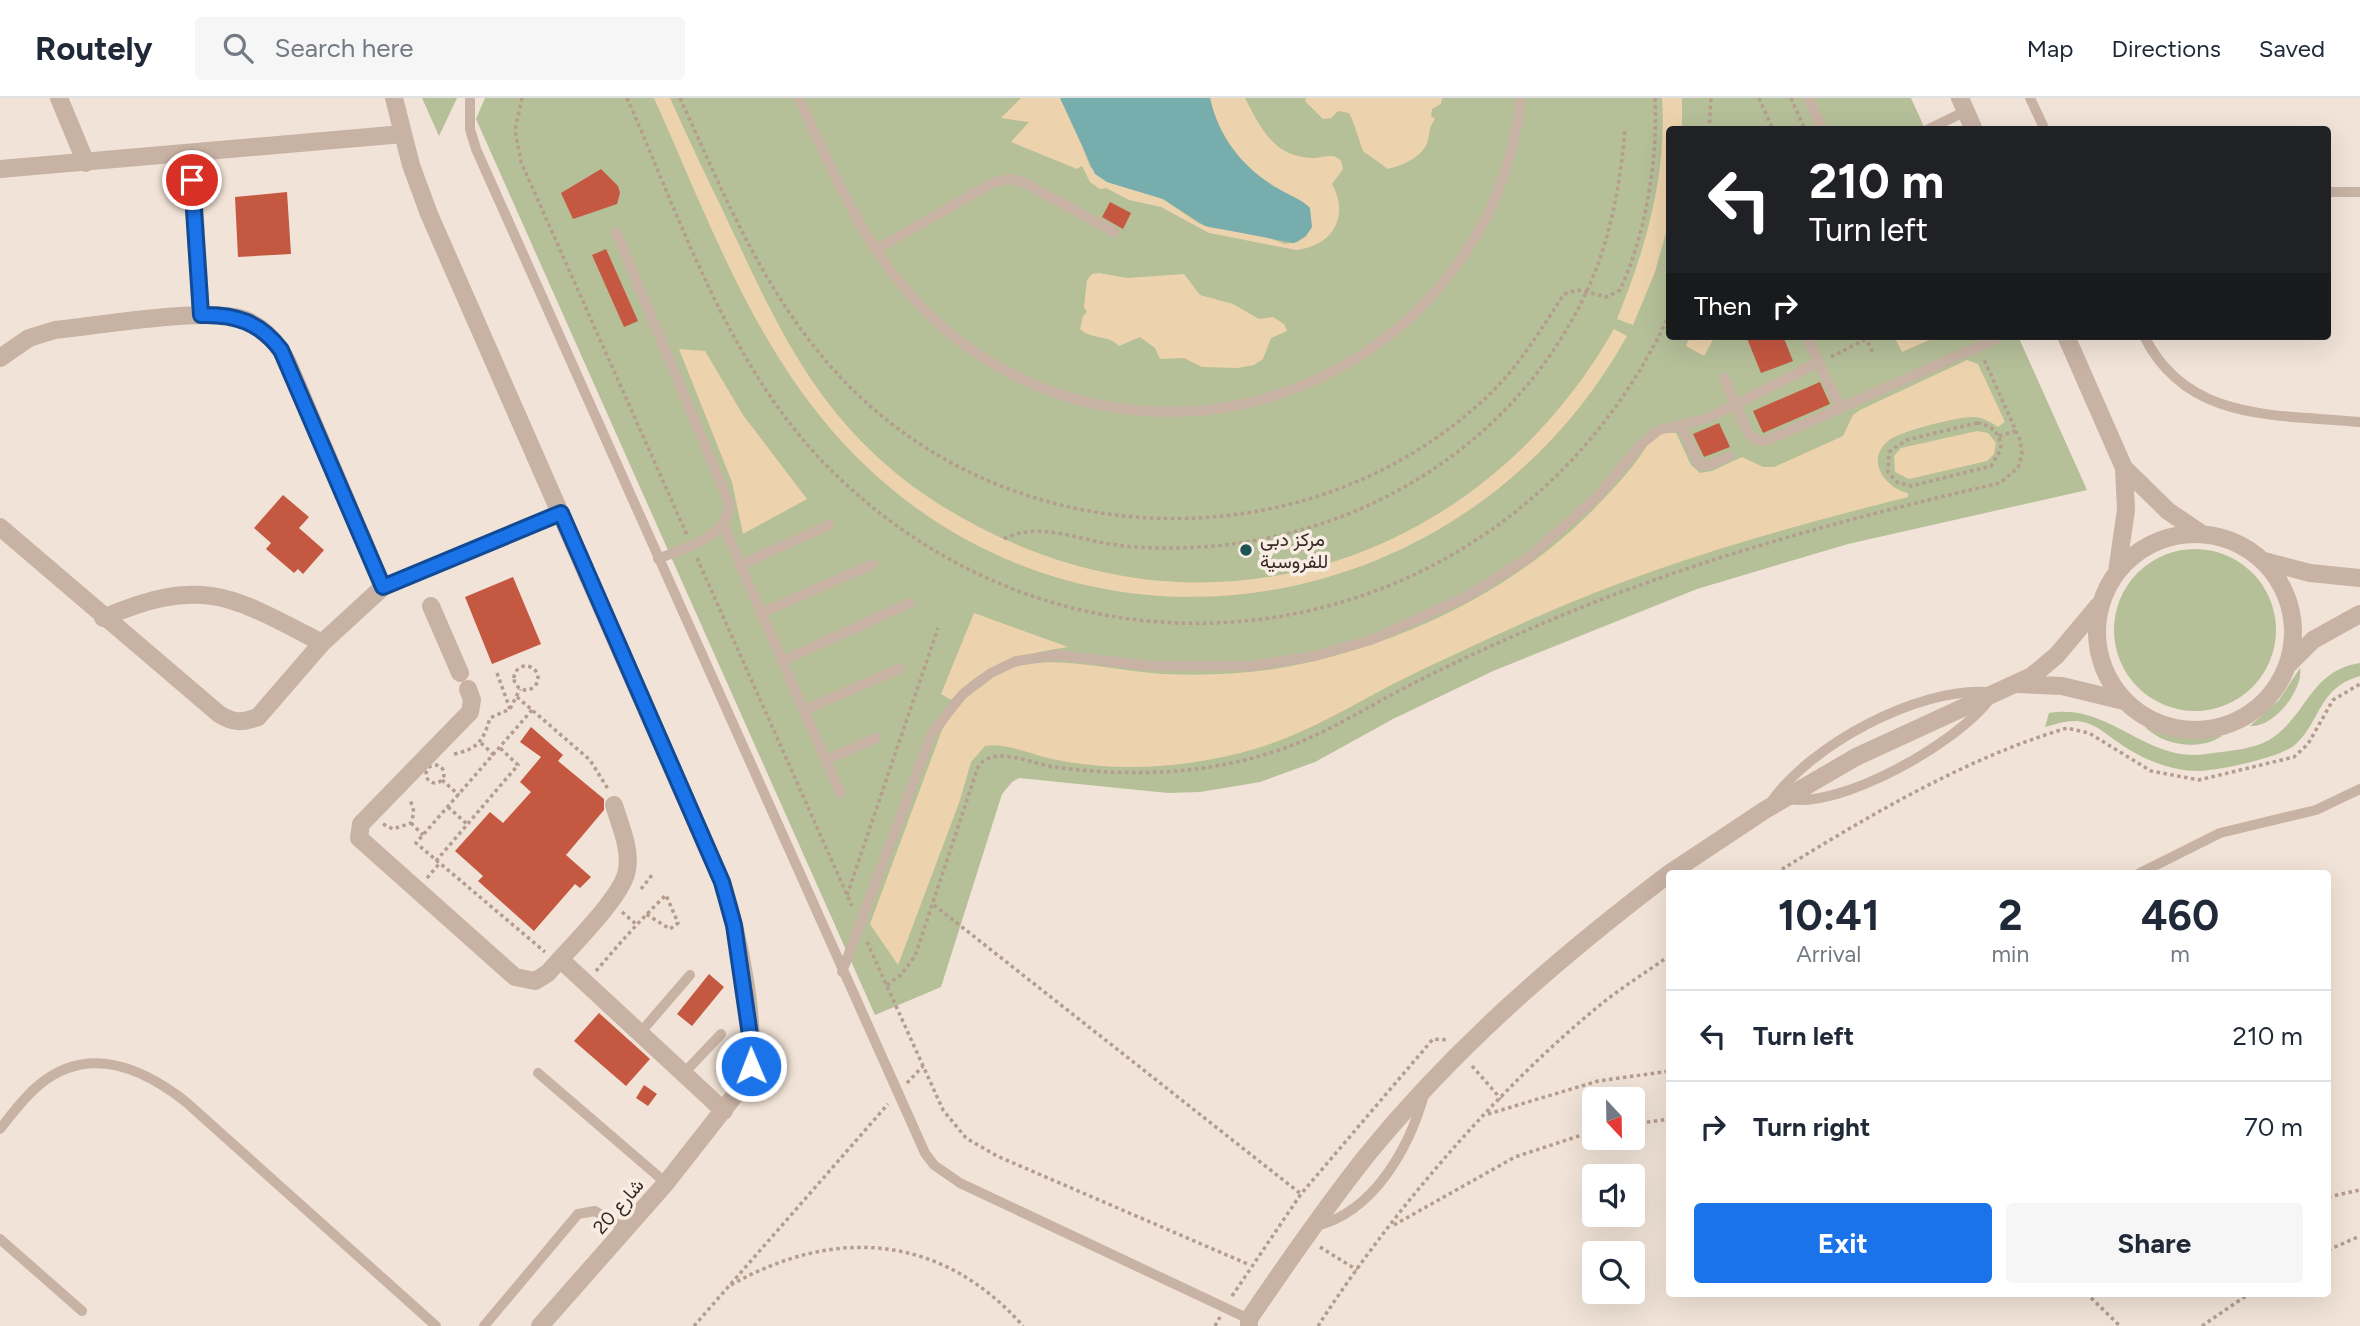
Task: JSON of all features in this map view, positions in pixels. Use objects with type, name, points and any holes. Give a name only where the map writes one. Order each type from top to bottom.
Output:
[{"type":"street","points":[[59,98],[86,163]]},
{"type":"street","name":"شارع 20","points":[[394,98],[429,214],[729,904],[752,1049],[746,1081],[724,1111],[666,1184],[540,1326]]},
{"type":"street","points":[[1963,104],[1972,126]]},
{"type":"street","points":[[0,169],[403,134]]},
{"type":"street","points":[[191,153],[201,315]]},
{"type":"street","points":[[0,358],[29,338],[55,330],[201,315],[226,316],[248,321],[261,328],[281,350],[383,587]]},
{"type":"street","points":[[2068,340],[2124,468],[2152,498],[2202,534]]},
{"type":"street","points":[[1675,870],[1785,798],[1904,732],[2018,684],[2057,655],[2101,604],[2117,572],[2126,520],[2124,468]]},
{"type":"street","points":[[0,527],[103,618],[231,721],[245,722],[258,717],[322,642],[383,587],[561,513]]},
{"type":"street","points":[[2117,572],[2141,550],[2155,542],[2186,534],[2202,534],[2235,542],[2263,561],[2274,574],[2288,603],[2293,635],[2286,667]]},
{"type":"street","points":[[2263,561],[2310,573],[2360,578]]},
{"type":"street","points":[[103,618],[152,598],[212,594],[251,606],[322,642]]},
{"type":"street","points":[[2101,604],[2096,631],[2101,662],[2116,690],[2126,702],[2152,720],[2167,726],[2199,729],[2215,727],[2245,715],[2258,706],[2270,694],[2286,667],[2313,640],[2360,614]]},
{"type":"street","points":[[431,606],[472,700],[470,712],[358,829],[361,842],[514,977],[535,981],[548,974],[618,892],[624,881],[628,859],[614,805]]},
{"type":"street","points":[[2018,684],[2062,686],[2126,702]]},
{"type":"street","points":[[1249,1322],[1312,1227],[1369,1153],[1427,1087],[1558,960],[1666,876]]},
{"type":"street","points":[[558,960],[724,1111]]},
{"type":"lane","points":[[470,98],[470,129],[476,149],[925,1153],[946,1175],[1249,1322]]},
{"type":"lane","points":[[799,98],[838,184],[875,250],[913,299],[951,334],[989,361],[1038,386],[1096,404],[1160,412],[1212,410],[1262,401],[1307,386],[1350,364],[1395,332],[1436,293],[1472,244],[1498,192],[1514,138],[1521,98]]},
{"type":"lane","points":[[1808,98],[1820,126]]},
{"type":"lane","points":[[2030,98],[2043,126]]},
{"type":"lane","points":[[1933,126],[1963,104]]},
{"type":"lane","points":[[875,250],[984,187],[1010,179],[1025,183],[1114,232]]},
{"type":"lane","points":[[2331,192],[2360,192]]},
{"type":"lane","points":[[616,232],[727,495],[729,511],[723,525],[710,536],[658,559]]},
{"type":"lane","points":[[1808,340],[1840,407]]},
{"type":"lane","points":[[1724,378],[1749,435],[1762,442],[1993,340]]},
{"type":"lane","points":[[2146,340],[2165,370],[2184,387],[2207,401],[2241,410],[2360,422]]},
{"type":"lane","points":[[842,972],[933,733],[963,694],[991,673],[1016,661],[1057,655],[1150,666],[1251,666],[1315,656],[1371,640],[1432,614],[1499,578],[1581,512],[1649,436],[1659,430],[1708,418],[1819,362]]},
{"type":"lane","points":[[1681,425],[1698,463],[1706,466],[1729,456]]},
{"type":"lane","points":[[723,525],[840,793]]},
{"type":"lane","points":[[740,565],[829,525]]},
{"type":"lane","points":[[761,613],[873,564]]},
{"type":"lane","points":[[782,661],[910,603]]},
{"type":"lane","points":[[804,710],[899,669]]},
{"type":"lane","points":[[1785,798],[1809,801],[1832,797],[1936,748],[1969,724],[1995,693]]},
{"type":"lane","points":[[1765,810],[1790,780],[1819,755],[1894,712],[1943,695],[1995,693]]},
{"type":"lane","points":[[826,760],[876,738]]},
{"type":"lane","points":[[2146,870],[2220,833],[2316,810],[2360,789]]},
{"type":"lane","points":[[640,1033],[690,975]]},
{"type":"lane","points":[[684,1073],[721,1034]]},
{"type":"lane","points":[[0,1129],[39,1085],[70,1067],[107,1063],[142,1073],[186,1102],[436,1326]]},
{"type":"lane","points":[[538,1073],[666,1184]]},
{"type":"lane","points":[[1312,1227],[1337,1219],[1369,1196],[1407,1140],[1427,1087]]},
{"type":"lane","points":[[484,1326],[578,1214],[595,1211],[626,1229]]},
{"type":"lane","points":[[0,1240],[82,1311]]},
{"type":"path","points":[[627,98],[727,323],[763,386],[807,445],[861,498],[922,544],[952,561],[1048,601],[1115,617],[1186,624],[1256,622],[1328,607],[1429,567],[1494,528],[1555,479],[1582,451],[1624,397],[1666,320]]},
{"type":"path","points":[[1562,298],[1573,290],[1607,297],[1620,290],[1638,237],[1648,185],[1655,98]]},
{"type":"path","points":[[1709,126],[1711,98]]},
{"type":"path","points":[[1759,98],[1771,126]]},
{"type":"path","points":[[1003,538],[1016,532],[1041,531],[1119,545],[1208,546],[1298,531],[1357,511],[1417,481],[1447,461],[1502,416],[1541,369],[1586,292],[1612,216],[1625,129]]},
{"type":"path","points":[[1819,362],[1860,340]]},
{"type":"path","points":[[1867,340],[1874,355]]},
{"type":"path","points":[[887,985],[911,963],[934,905],[978,767],[988,757],[1001,755],[1036,765],[1092,772],[1161,772],[1225,764],[1278,750],[1329,729],[1483,650],[1633,587],[1791,534],[2000,483],[2013,474],[2021,461],[2022,447],[1979,346]]},
{"type":"path","points":[[1977,423],[1990,426],[1999,436],[1999,456],[1985,469],[1911,485],[1897,482],[1888,472],[1889,452],[1906,440],[1977,423]]},
{"type":"path","points":[[1999,436],[2016,431]]},
{"type":"path","points":[[847,895],[938,628]]},
{"type":"path","points":[[520,666],[531,666],[538,680],[531,689],[520,689],[513,675],[520,666]]},
{"type":"path","points":[[497,673],[510,709]]},
{"type":"path","points":[[1781,870],[1844,832],[1940,781],[2067,728],[2089,733],[2151,771],[2190,780],[2287,760],[2304,749],[2333,700],[2360,684]]},
{"type":"path","points":[[449,756],[471,751],[481,743],[492,715],[510,709],[520,689]]},
{"type":"path","points":[[517,696],[590,761],[604,780],[614,805]]},
{"type":"path","points":[[533,710],[416,844],[558,960]]},
{"type":"path","points":[[481,743],[494,755]]},
{"type":"path","points":[[436,861],[518,765],[500,748]]},
{"type":"path","points":[[440,766],[444,761]]},
{"type":"path","points":[[420,783],[426,778]]},
{"type":"path","points":[[442,780],[459,795]]},
{"type":"path","points":[[411,792],[414,812],[411,823]]},
{"type":"path","points":[[448,807],[467,824]]},
{"type":"path","points":[[371,814],[393,829],[411,823]]},
{"type":"path","points":[[411,823],[423,835]]},
{"type":"path","points":[[586,983],[646,914],[666,895],[678,923],[670,929],[646,914]]},
{"type":"path","points":[[934,905],[1301,1194]]},
{"type":"path","points":[[1318,1326],[1390,1227],[1486,1115],[1594,1010],[1666,958]]},
{"type":"path","points":[[694,1326],[923,1066]]},
{"type":"path","points":[[1486,1115],[1598,1081],[1666,1072]]},
{"type":"path","points":[[1645,1122],[1666,1120]]},
{"type":"path","points":[[1390,1227],[1515,1157],[1582,1135]]},
{"type":"path","points":[[2331,1196],[2360,1190]]},
{"type":"path","points":[[2331,1249],[2360,1236]]},
{"type":"path","points":[[729,1287],[788,1259],[830,1249],[870,1245],[910,1254],[949,1268],[992,1296],[1023,1326]]},
{"type":"path","points":[[2089,1297],[2120,1326]]},
{"type":"path","points":[[2202,1326],[2244,1297]]},
{"type":"green space","points":[[422,98],[457,98],[439,136]]},
{"type":"green space","name":"مركز دبي للفروسية","points":[[485,98],[1911,98],[1924,126],[1666,126],[1666,340],[2020,340],[2087,490],[1848,544],[1697,589],[1493,671],[1393,719],[1315,762],[1260,782],[1200,792],[1168,793],[1019,778],[1002,794],[941,987],[875,1015],[476,119]]},
{"type":"green space","points":[[2195,549],[2226,555],[2252,573],[2270,599],[2276,630],[2270,661],[2252,687],[2226,705],[2195,711],[2164,705],[2138,687],[2120,661],[2114,630],[2120,599],[2138,573],[2164,555]]},
{"type":"green space","points":[[2360,663],[2360,676],[2346,681],[2328,696],[2296,744],[2277,754],[2235,766],[2199,771],[2178,769],[2137,754],[2087,723],[2071,721],[2045,727],[2049,713],[2071,712],[2090,716],[2165,750],[2184,754],[2247,748],[2269,740],[2282,730],[2330,675]]},
{"type":"green space","points":[[2300,668],[2297,687],[2285,706],[2268,721],[2250,726],[2279,700]]},
{"type":"green space","points":[[2145,727],[2183,737],[2222,736],[2203,744],[2182,744],[2162,739]]},
{"type":"sand","points":[[654,98],[670,98],[775,319],[826,400],[869,449],[923,494],[983,529],[1025,548],[1111,574],[1197,583],[1281,575],[1361,552],[1436,515],[1504,465],[1564,403],[1614,329],[1627,336],[1557,434],[1470,510],[1370,563],[1263,592],[1152,595],[1042,573],[938,523],[845,445],[813,407],[784,367],[736,280]]},
{"type":"sand","points":[[1021,98],[1060,98],[1075,125],[1090,167],[1107,182],[1163,199],[1198,223],[1212,228],[1255,233],[1285,244],[1298,242],[1306,236],[1310,208],[1265,180],[1243,161],[1219,126],[1210,98],[1245,98],[1264,131],[1280,148],[1302,157],[1333,156],[1341,161],[1343,169],[1332,184],[1339,207],[1335,228],[1320,243],[1296,250],[1209,233],[1161,207],[1129,200],[1106,188],[1100,189],[1090,182],[1082,166],[1077,169],[1011,142],[1029,122],[1001,118]]},
{"type":"sand","points":[[1306,98],[1442,98],[1441,104],[1432,109],[1431,116],[1435,119],[1426,146],[1406,163],[1388,169],[1363,151],[1349,113],[1338,111],[1331,118],[1323,119],[1305,101]]},
{"type":"sand","points":[[1662,98],[1682,98],[1682,126],[1666,126],[1666,233],[1655,272],[1633,325],[1617,319],[1637,265],[1652,211],[1658,183],[1663,127]]},
{"type":"sand","points":[[1092,274],[1127,278],[1184,274],[1200,295],[1233,304],[1259,319],[1273,317],[1284,324],[1287,331],[1271,338],[1263,359],[1254,365],[1238,368],[1202,367],[1184,358],[1160,359],[1155,348],[1140,337],[1119,346],[1080,329],[1083,316],[1087,312],[1084,307],[1087,280]]},
{"type":"sand","points":[[1688,340],[1713,340],[1704,356],[1686,346]]},
{"type":"sand","points":[[1896,340],[1929,340],[1902,352]]},
{"type":"sand","points":[[679,349],[705,351],[743,415],[807,499],[743,534],[732,482]]},
{"type":"sand","points":[[1967,360],[1978,364],[2005,422],[1998,427],[1980,418],[1965,418],[1916,429],[1888,441],[1881,448],[1878,464],[1886,479],[1908,493],[1908,497],[1765,535],[1624,582],[1462,651],[1300,732],[1240,753],[1172,765],[1126,767],[1080,764],[1011,748],[985,746],[971,762],[959,803],[898,965],[870,924],[942,730],[965,699],[989,679],[1014,667],[1041,663],[1069,663],[1164,674],[1215,674],[1284,667],[1342,654],[1420,626],[1458,608],[1529,564],[1562,539],[1593,510],[1627,473],[1658,433],[1676,433],[1691,465],[1700,473],[1712,471],[1742,457],[1763,467],[1774,467],[1843,436],[1853,415],[1860,410]]},
{"type":"sand","points":[[1977,431],[1988,433],[1996,443],[1994,454],[1987,461],[1909,479],[1895,472],[1894,456],[1901,448]]},
{"type":"sand","points":[[974,613],[1068,647],[1004,662],[977,677],[951,700],[941,694]]},
{"type":"water","points":[[1060,98],[1210,98],[1219,126],[1234,150],[1253,171],[1310,208],[1312,227],[1306,236],[1294,243],[1205,226],[1163,199],[1107,182],[1095,174]]},
{"type":"building","points":[[601,169],[618,186],[620,193],[617,204],[573,219],[561,193]]},
{"type":"building","points":[[287,192],[291,254],[238,257],[235,197]]},
{"type":"building","points":[[1110,202],[1131,213],[1123,229],[1102,217]]},
{"type":"building","points":[[606,249],[638,321],[624,327],[592,255]]},
{"type":"building","points":[[1748,340],[1785,340],[1793,361],[1761,373]]},
{"type":"building","points":[[1820,382],[1830,404],[1763,433],[1753,411]]},
{"type":"building","points":[[1719,423],[1730,447],[1704,457],[1693,434]]},
{"type":"building","points":[[283,495],[309,517],[299,528],[324,550],[303,574],[298,569],[294,573],[266,549],[271,543],[254,528]]},
{"type":"building","points":[[513,577],[541,644],[492,664],[465,597]]},
{"type":"building","points":[[531,727],[563,755],[558,761],[604,799],[604,810],[566,855],[591,877],[580,888],[575,884],[534,931],[478,881],[483,876],[455,851],[490,812],[503,823],[531,792],[520,782],[541,757],[520,742]]},
{"type":"building","points":[[709,974],[724,987],[692,1026],[677,1014]]},
{"type":"building","points":[[599,1013],[650,1059],[626,1086],[574,1041]]},
{"type":"building","points":[[644,1085],[657,1094],[648,1106],[636,1098]]},
{"type":"place","name":"مركز دبي للفروسية","points":[[1246,550]]},
{"type":"route","points":[[192,180],[201,315],[218,315],[248,321],[261,328],[281,350],[383,587],[561,513],[722,882],[738,947],[752,1049],[751,1066]]}]
